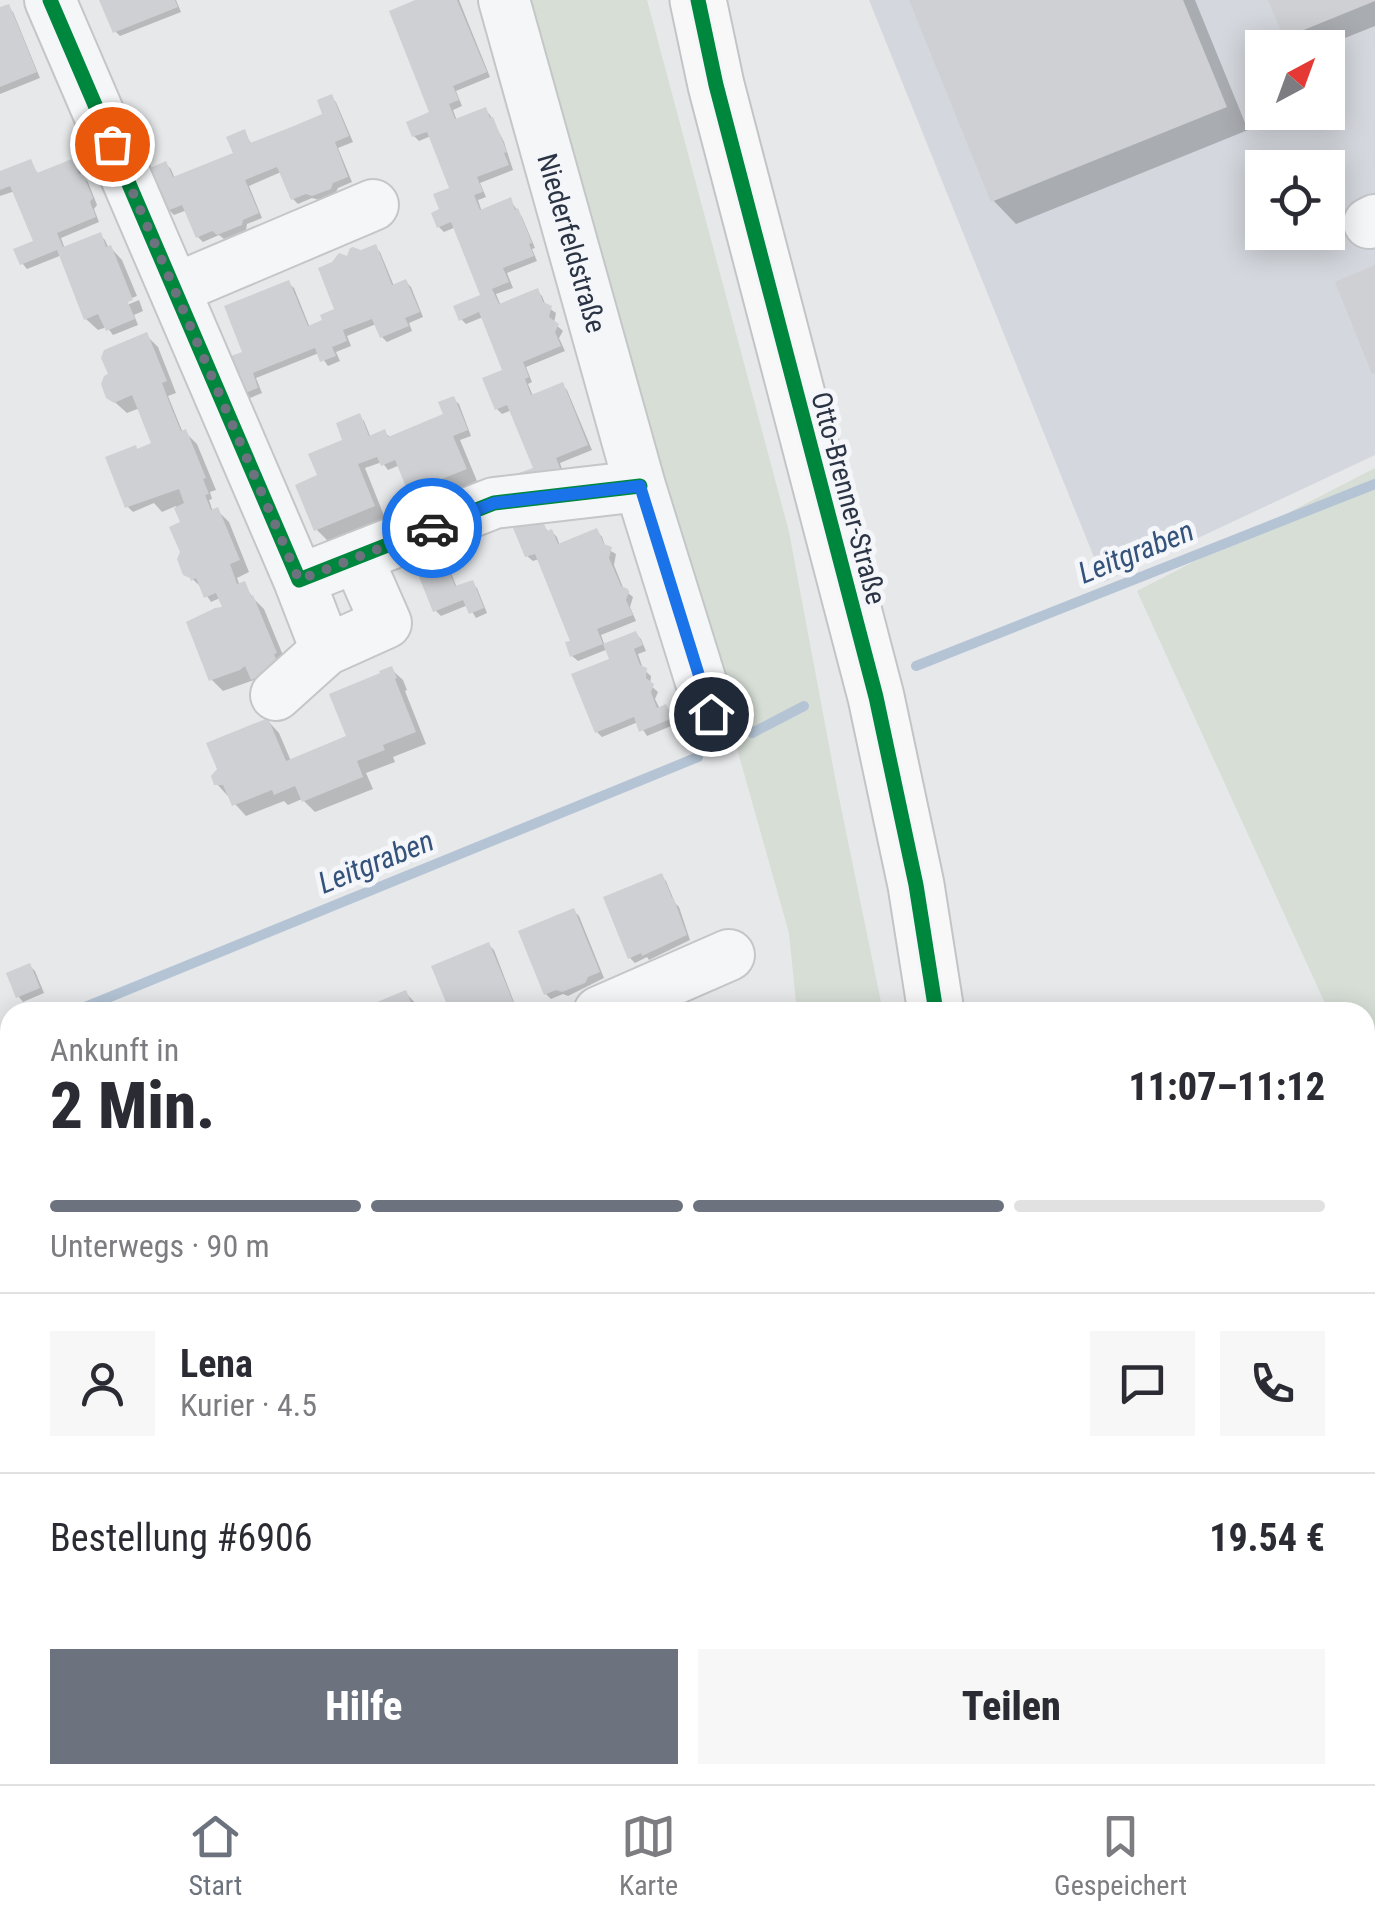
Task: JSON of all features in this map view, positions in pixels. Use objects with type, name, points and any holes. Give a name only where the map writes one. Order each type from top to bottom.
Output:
[{"type":"main road","name":"Otto-Brenner-Straße","points":[[698,0],[730,141],[876,698],[916,885],[934,1002]]},
{"type":"street","points":[[50,0],[326,650]]},
{"type":"street","name":"Niederfeldstraße","points":[[504,0],[640,486],[711,714]]},
{"type":"street","points":[[175,289],[373,206]]},
{"type":"street","points":[[299,580],[494,503],[640,486]]},
{"type":"street","points":[[276,694],[326,650],[386,624],[357,557]]},
{"type":"street","points":[[621,1002],[729,954]]},
{"type":"shaded area","points":[[526,0],[647,0],[789,532],[881,1002],[796,1002],[789,933]]},
{"type":"shaded area","points":[[869,0],[1375,0],[1375,455],[1104,582]]},
{"type":"shaded area","points":[[1375,468],[1375,1002],[1324,1002],[1137,591]]},
{"type":"building","points":[[99,0],[175,0],[178,7],[113,33]]},
{"type":"building","points":[[415,0],[457,0],[487,72],[453,86],[459,100],[449,104],[455,119],[486,107],[490,118],[493,117],[509,165],[477,177],[483,192],[474,195],[480,210],[511,197],[534,256],[503,268],[509,282],[492,289],[499,304],[538,288],[543,302],[552,306],[549,317],[559,324],[555,332],[561,346],[523,362],[529,377],[525,379],[531,395],[563,382],[588,445],[556,458],[562,473],[516,485],[513,475],[533,468],[507,405],[495,410],[482,378],[502,370],[479,312],[459,321],[453,306],[480,295],[451,222],[437,228],[431,213],[439,209],[433,194],[449,188],[427,132],[412,137],[406,122],[429,112],[389,11]]},
{"type":"building","points":[[909,0],[1183,0],[1227,107],[991,202]]},
{"type":"building","points":[[1268,0],[1375,0],[1304,30],[1281,30]]},
{"type":"building","points":[[9,4],[37,72],[0,87],[0,7]]},
{"type":"building","points":[[332,94],[349,136],[335,142],[348,177],[333,183],[331,189],[291,200],[277,167],[245,180],[259,213],[217,235],[212,231],[196,238],[182,205],[167,211],[150,168],[166,161],[173,177],[233,153],[226,137],[245,129],[250,143],[294,126],[322,114],[317,100]]},
{"type":"building","points":[[31,159],[37,173],[72,159],[79,174],[83,174],[96,217],[57,233],[63,247],[101,232],[106,247],[111,245],[133,300],[128,302],[135,319],[106,331],[98,314],[84,320],[57,250],[20,265],[13,249],[33,241],[10,186],[0,190],[0,171]]},
{"type":"building","points":[[376,244],[392,285],[406,279],[420,312],[405,318],[409,326],[380,338],[372,319],[343,330],[347,341],[332,347],[336,356],[320,362],[315,348],[253,373],[258,388],[243,394],[228,357],[242,352],[224,306],[289,280],[308,326],[334,309],[318,268],[332,262],[339,253],[347,256],[350,248],[361,250]]},
{"type":"building","points":[[1375,265],[1375,372],[1372,374],[1335,282]]},
{"type":"building","points":[[147,332],[167,381],[162,383],[171,407],[181,431],[186,429],[206,478],[203,479],[209,494],[205,495],[211,510],[218,507],[240,560],[230,564],[237,584],[245,581],[277,653],[274,654],[280,669],[251,680],[245,666],[209,681],[186,622],[222,607],[216,593],[204,598],[196,578],[191,581],[183,575],[177,559],[180,552],[169,527],[180,522],[174,508],[184,503],[179,489],[125,508],[105,457],[151,443],[132,395],[114,403],[106,398],[101,384],[108,374],[101,358],[104,350]]},
{"type":"building","points":[[454,396],[468,430],[453,436],[467,469],[408,492],[395,460],[381,466],[377,457],[358,464],[375,506],[314,531],[295,485],[317,475],[308,454],[342,440],[336,423],[360,413],[369,436],[385,429],[388,437],[443,414],[438,402]]},
{"type":"building","points":[[541,517],[558,544],[597,528],[604,544],[612,547],[609,558],[621,586],[629,592],[626,600],[633,615],[597,629],[603,644],[570,657],[565,642],[570,641],[535,554],[525,557],[513,528]]},
{"type":"building","points":[[438,543],[455,586],[473,580],[484,608],[469,614],[463,600],[433,612],[410,554]]},
{"type":"building","points":[[636,631],[643,645],[634,649],[640,665],[647,668],[646,678],[654,684],[651,692],[657,708],[666,704],[673,718],[639,732],[634,717],[595,733],[571,674],[609,659],[603,644]]},
{"type":"building","points":[[392,666],[416,732],[357,761],[363,777],[302,802],[295,786],[274,795],[272,790],[232,806],[223,785],[214,785],[211,776],[217,769],[206,743],[268,718],[286,761],[346,736],[329,694]]},
{"type":"building","points":[[662,873],[687,935],[628,959],[603,897]]},
{"type":"building","points":[[574,908],[600,972],[588,977],[585,983],[544,995],[518,931]]},
{"type":"building","points":[[489,942],[513,1002],[446,1002],[431,966]]},
{"type":"building","points":[[30,963],[40,988],[16,998],[6,973]]},
{"type":"building","points":[[406,990],[411,1002],[377,1002]]},
{"type":"waterway","name":"Leitgraben","points":[[916,666],[1375,484]]},
{"type":"waterway","name":"Leitgraben","points":[[752,733],[804,706]]},
{"type":"waterway","name":"Leitgraben","points":[[98,1002],[698,757]]},
{"type":"cycle path","points":[[50,0],[299,580],[494,503],[640,486]]},
{"type":"cycle path","points":[[698,0],[716,85],[876,697],[916,885],[934,1002]]},
{"type":"way so far","points":[[112,144],[299,580],[432,528]]},
{"type":"route","points":[[432,528],[494,503],[640,486],[711,714]]}]
